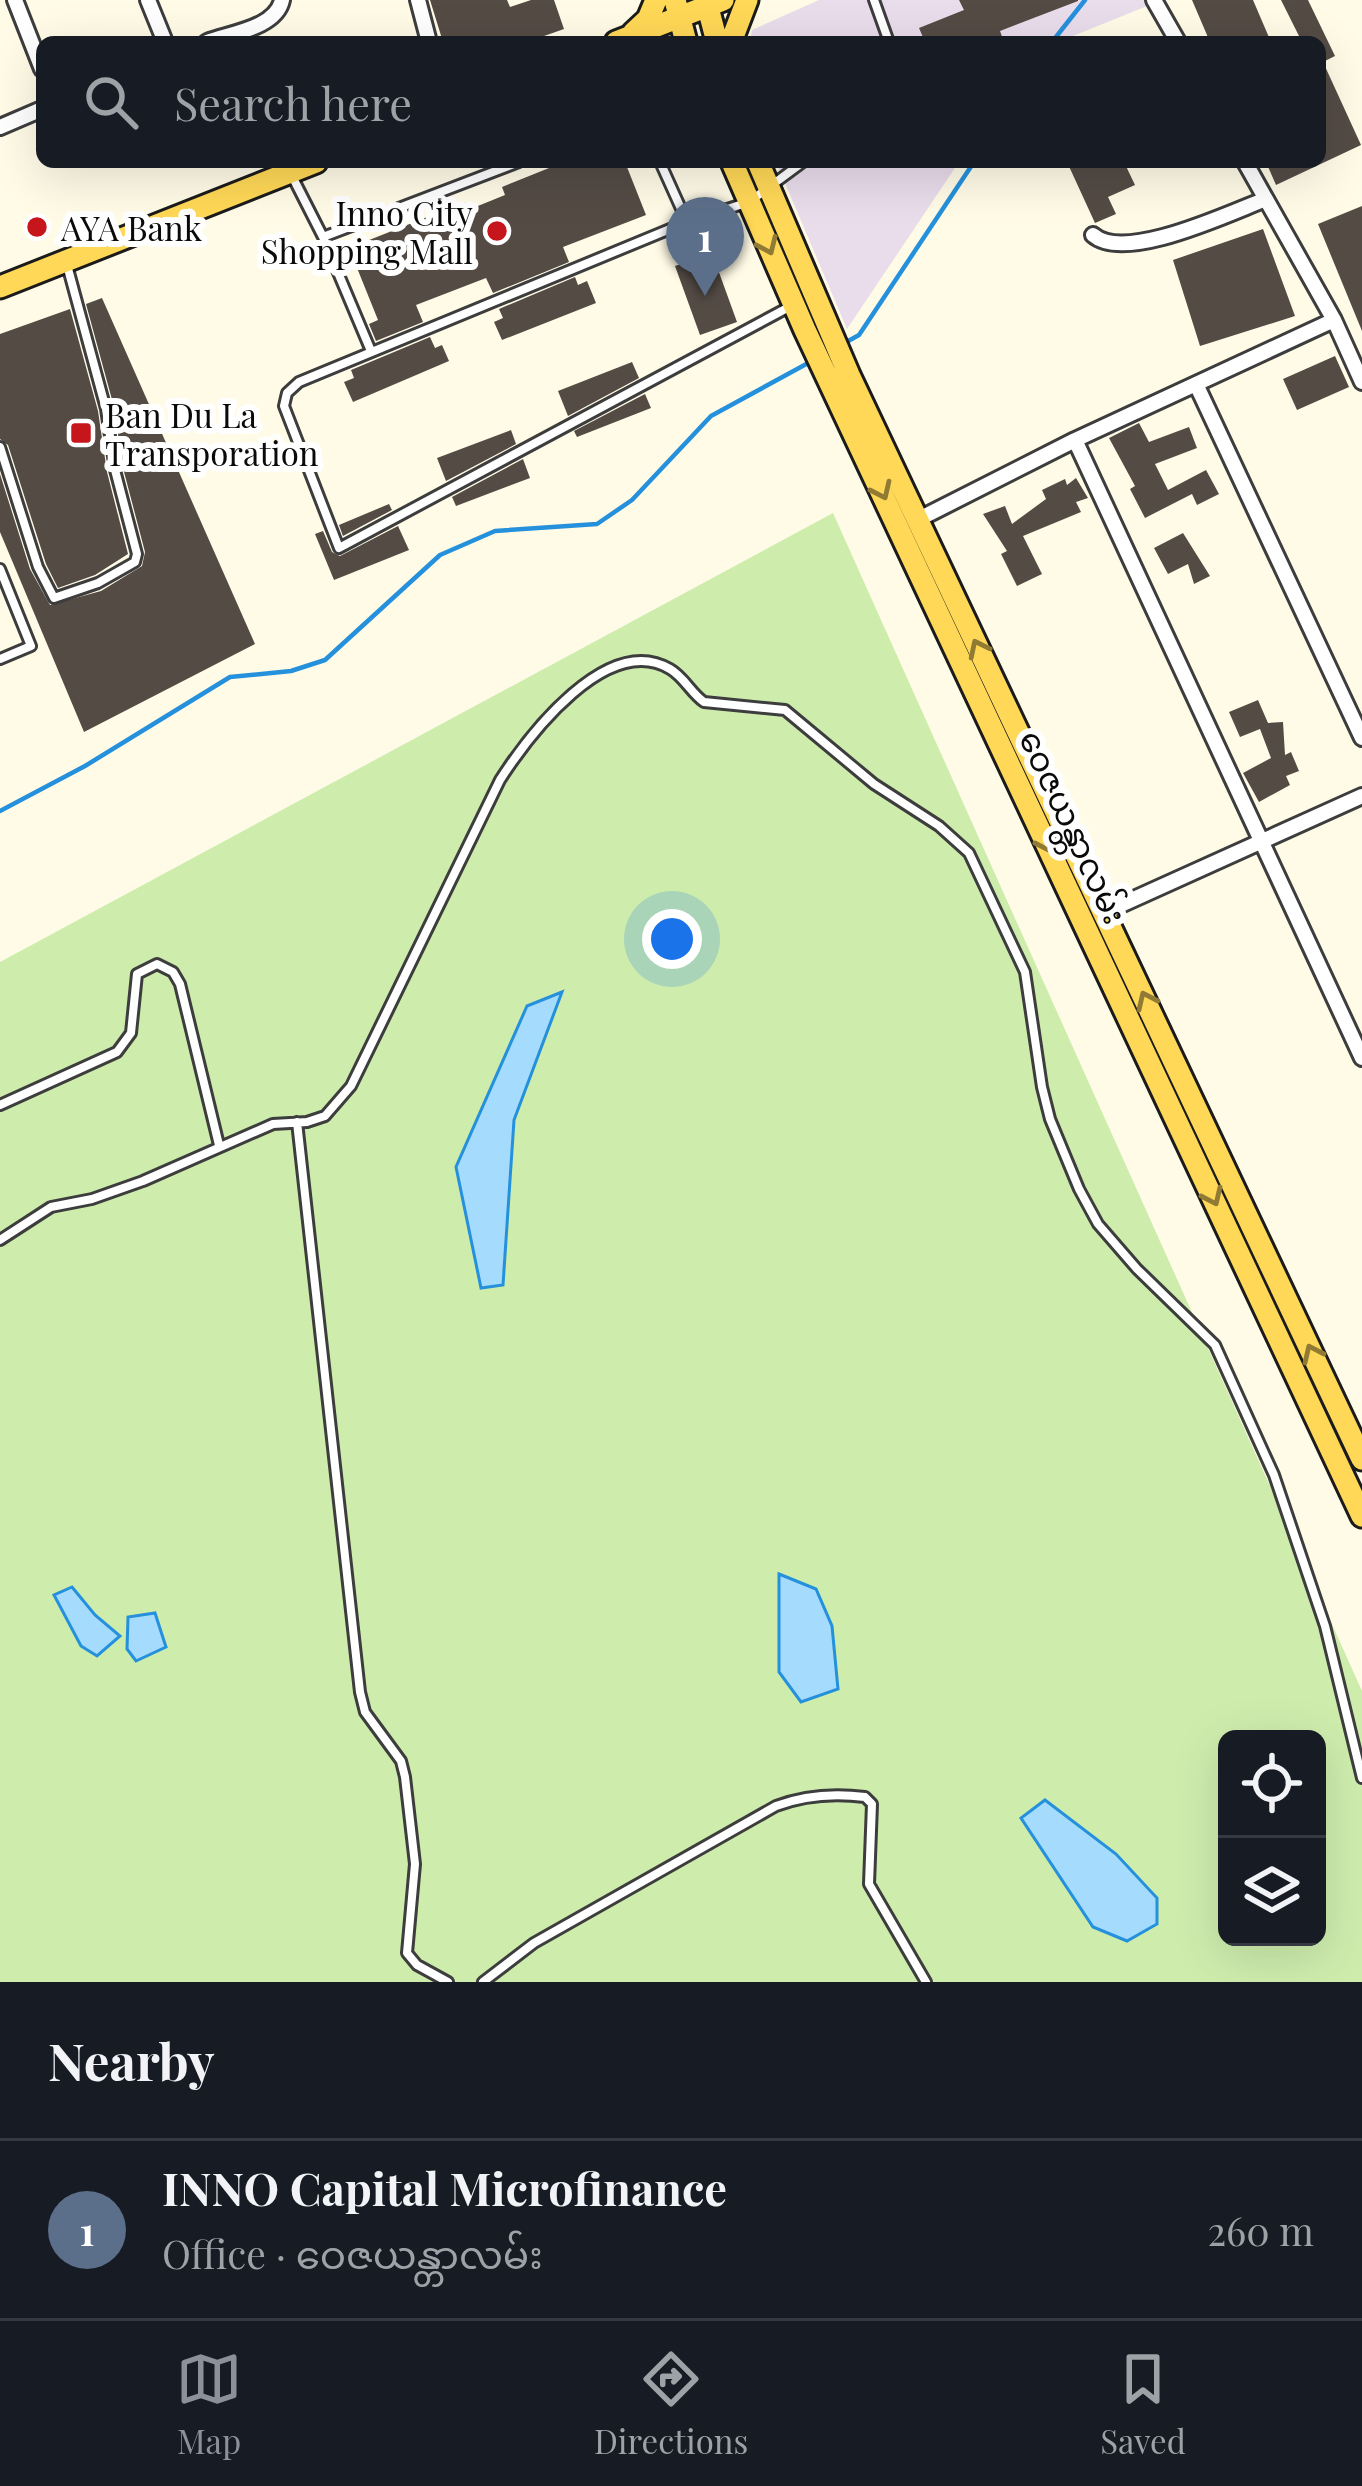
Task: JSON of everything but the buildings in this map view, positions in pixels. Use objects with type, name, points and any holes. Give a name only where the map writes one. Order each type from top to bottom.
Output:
[{"type":"main road","points":[[626,36],[648,19],[656,0]]},
{"type":"main road","points":[[733,36],[747,0]]},
{"type":"main road","points":[[627,36],[676,9],[712,2],[716,36]]},
{"type":"main road","name":"ဝေဇယန္တာလမ်း","points":[[737,168],[759,196],[1362,1516]]},
{"type":"main road","name":"ဝေဇယန္တာလမ်း","points":[[758,168],[759,196]]},
{"type":"main road","points":[[0,287],[278,170]]},
{"type":"main road","name":"ဝေဇယန္တာလမ်း","points":[[841,380],[917,520],[1362,1459]]},
{"type":"street","points":[[15,0],[36,54]]},
{"type":"street","points":[[148,0],[163,36]]},
{"type":"street","points":[[234,36],[270,20],[279,13],[282,0]]},
{"type":"street","points":[[418,0],[427,36]]},
{"type":"street","points":[[1157,6],[1174,36]]},
{"type":"street","points":[[0,127],[36,112]]},
{"type":"street","points":[[1249,168],[1334,320],[1362,382]]},
{"type":"street","points":[[1093,236],[1109,245],[1137,243],[1267,199]]},
{"type":"street","points":[[917,520],[1334,320]]},
{"type":"street","points":[[1196,384],[1362,738]]},
{"type":"street","points":[[1076,440],[1362,1058]]},
{"type":"street","points":[[1105,912],[1362,796]]},
{"type":"lane","points":[[874,0],[887,36]]},
{"type":"lane","points":[[323,237],[503,168]]},
{"type":"lane","points":[[663,168],[687,222]]},
{"type":"lane","points":[[795,168],[759,196],[299,382],[287,393],[284,406],[339,548],[804,300]]},
{"type":"lane","points":[[278,170],[323,237],[371,352]]},
{"type":"lane","points":[[0,447],[38,567],[55,598],[98,584],[135,562],[106,410],[66,263]]},
{"type":"lane","points":[[0,569],[32,646],[0,658]]},
{"type":"lane","points":[[0,1240],[51,1207],[143,1181],[272,1124],[325,1116],[351,1086],[500,780],[555,707],[615,668],[644,662],[672,670],[704,702],[785,710],[969,854],[1025,972],[1050,1119],[1079,1189],[1098,1224],[1137,1269],[1215,1345],[1274,1475],[1325,1626],[1362,1778]]},
{"type":"lane","points":[[0,1105],[117,1052],[131,1033],[137,974],[157,964],[172,972],[180,984],[219,1145]]},
{"type":"lane","points":[[297,1122],[360,1692],[365,1712],[401,1762],[405,1777],[416,1864],[406,1953],[417,1965],[448,1982]]},
{"type":"lane","points":[[483,1982],[534,1943],[776,1806],[796,1798],[830,1795],[865,1797],[872,1804],[869,1884],[926,1982]]},
{"type":"shaded area","points":[[819,0],[1162,0],[1073,36],[751,36],[752,30]]},
{"type":"shaded area","points":[[779,168],[955,168],[847,329]]},
{"type":"green space","points":[[833,513],[1362,1691],[1362,1982],[0,1982],[0,962]],"holes":[[[561,993],[514,1120],[527,1007]]]},
{"type":"water","points":[[562,992],[514,1120],[503,1285],[481,1288],[456,1167],[527,1006]]},
{"type":"water","points":[[779,1574],[816,1589],[832,1626],[838,1689],[801,1702],[779,1672]]},
{"type":"water","points":[[72,1587],[120,1636],[97,1656],[81,1646],[54,1595]]},
{"type":"water","points":[[155,1613],[166,1647],[136,1661],[127,1649],[128,1617]]},
{"type":"water","points":[[1045,1800],[1116,1854],[1157,1898],[1157,1924],[1127,1941],[1093,1927],[1021,1818]]},
{"type":"waterway","points":[[1057,36],[1085,0]]},
{"type":"waterway","points":[[841,345],[859,335],[970,168]]},
{"type":"waterway","points":[[0,811],[85,766],[230,677],[291,671],[325,660],[440,555],[495,531],[597,524],[632,500],[711,416],[810,362]]},
{"type":"place","name":"AYA Bank","points":[[37,227]]},
{"type":"place","name":"Inno City Shopping Mall","points":[[497,231]]},
{"type":"place","name":"INNO Capital Microfinance","points":[[705,296]]},
{"type":"place","name":"Ban Du La Transporation","points":[[81,433]]}]
